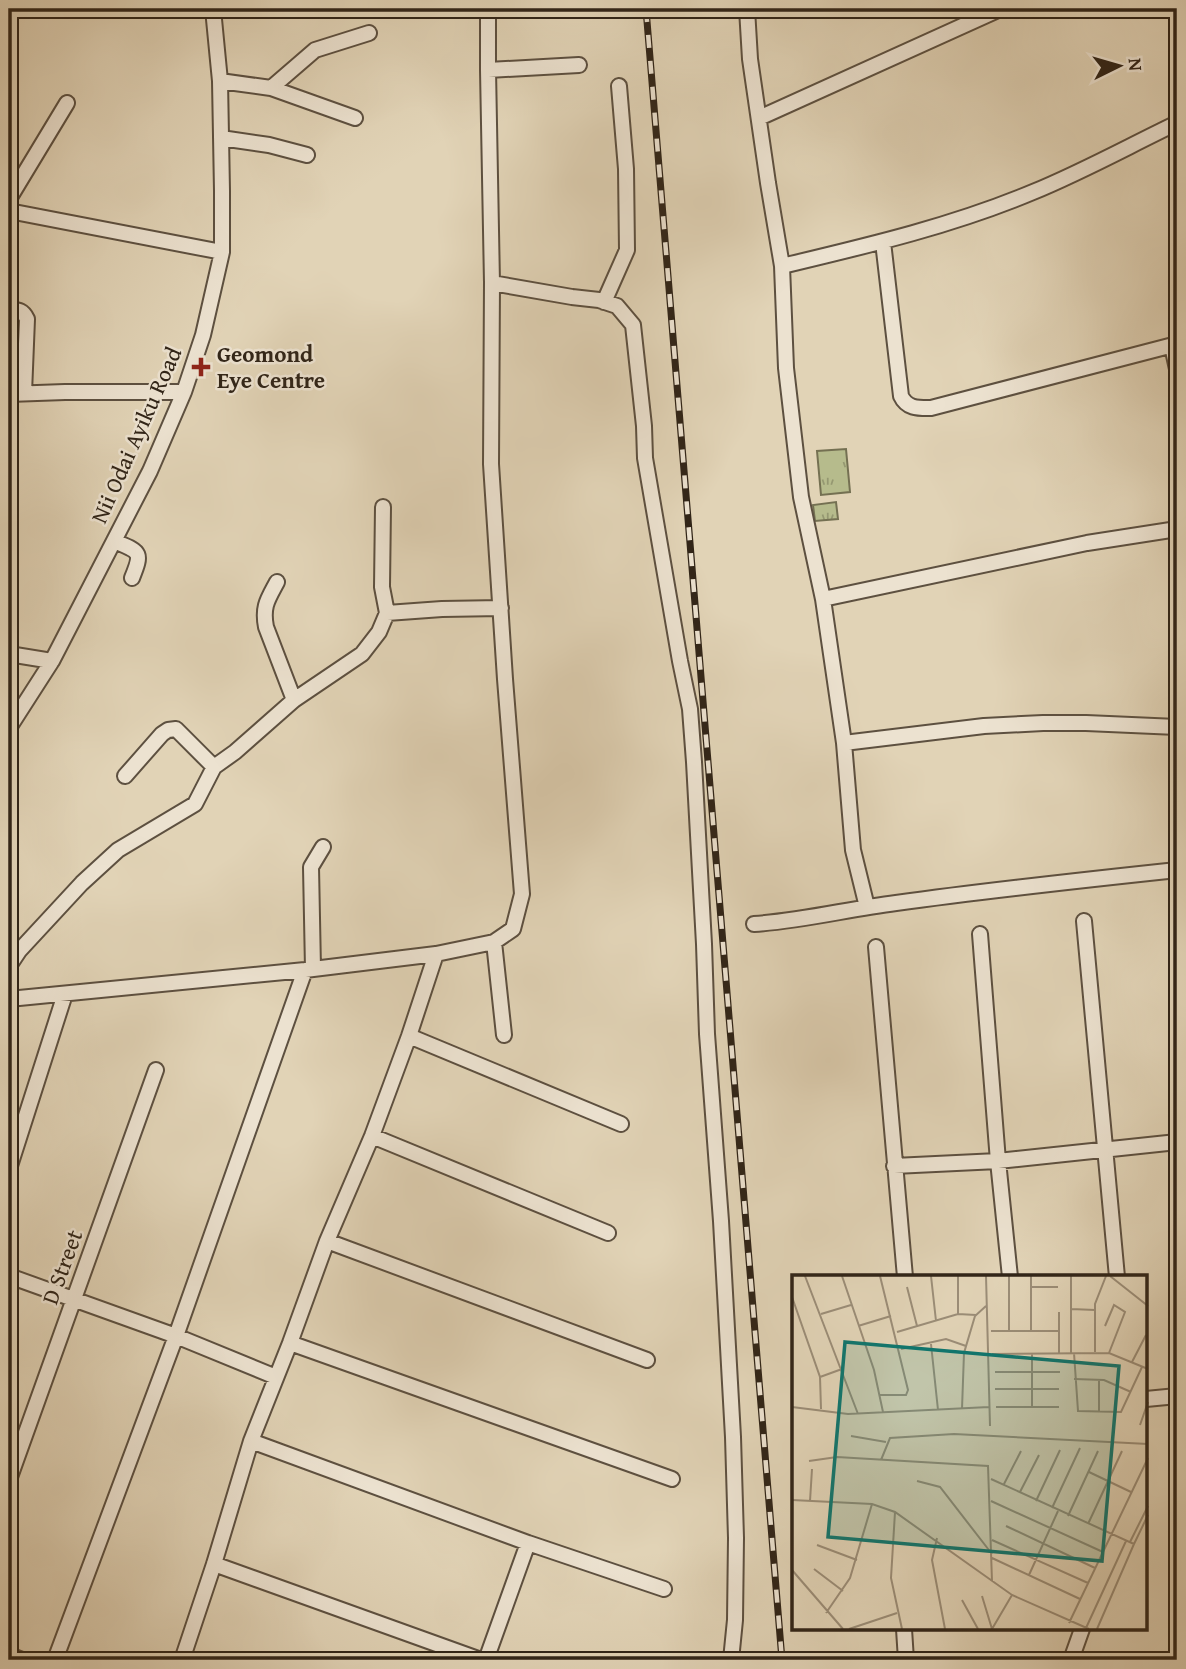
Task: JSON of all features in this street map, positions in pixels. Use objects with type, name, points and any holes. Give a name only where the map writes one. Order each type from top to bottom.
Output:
[{"type":"street","name":"Nii Odai Ayiku Road","points":[[9,728],[52,661],[150,471],[184,393],[204,335],[222,252],[220,80],[213,9]]},
{"type":"street","points":[[9,999],[309,970],[436,954],[494,942],[513,929],[522,894],[491,464],[492,283],[488,9]]},
{"type":"street","points":[[747,9],[750,59],[782,266],[786,368],[801,497],[823,599],[844,743],[853,850],[867,907]]},
{"type":"street","points":[[759,117],[1000,9]]},
{"type":"street","points":[[271,88],[315,50],[369,33]]},
{"type":"street","points":[[488,71],[579,65]]},
{"type":"street","points":[[220,80],[271,88],[355,118]]},
{"type":"street","points":[[604,302],[627,250],[626,169],[620,86]]},
{"type":"street","points":[[9,199],[67,103]]},
{"type":"street","points":[[782,266],[883,242],[988,209],[1034,192],[1177,123]]},
{"type":"street","points":[[221,138],[269,145],[307,155]]},
{"type":"street","points":[[9,211],[222,252]]},
{"type":"street","points":[[883,242],[901,396],[909,406],[931,408],[1175,345],[1177,369]]},
{"type":"street","points":[[492,283],[604,302],[617,306],[633,325],[645,458],[690,709],[707,1034],[733,1437],[736,1538],[735,1620],[731,1660]]},
{"type":"street","points":[[9,309],[24,313],[27,319],[16,393],[184,393]]},
{"type":"street","points":[[9,966],[19,951],[82,883],[118,850],[195,804],[214,767],[294,700],[362,654],[379,632],[387,613],[382,587],[383,507]]},
{"type":"street","points":[[823,599],[1087,544],[1177,529]]},
{"type":"street","points":[[114,541],[134,549],[138,555],[132,578]]},
{"type":"street","points":[[278,582],[265,605],[264,615],[266,627],[294,700]]},
{"type":"street","points":[[387,613],[501,608]]},
{"type":"street","points":[[9,654],[52,661]]},
{"type":"street","points":[[844,743],[984,726],[1043,723],[1177,727]]},
{"type":"street","points":[[125,776],[162,734],[176,729],[214,767]]},
{"type":"street","points":[[55,1660],[309,970],[311,867],[323,847]]},
{"type":"street","points":[[754,924],[971,892],[1177,870]]},
{"type":"street","points":[[1084,921],[1117,1275]]},
{"type":"street","points":[[980,934],[1010,1275]]},
{"type":"street","points":[[494,942],[504,1035]]},
{"type":"street","points":[[876,947],[905,1275]]},
{"type":"street","points":[[182,1660],[251,1441],[327,1241],[372,1136],[436,954]]},
{"type":"street","points":[[9,1169],[65,994]]},
{"type":"street","points":[[409,1036],[621,1124]]},
{"type":"street","name":"D Street","points":[[9,1480],[156,1070]]},
{"type":"street","points":[[372,1136],[608,1233]]},
{"type":"street","points":[[894,1166],[998,1161],[1177,1142]]},
{"type":"street","points":[[327,1241],[647,1360]]},
{"type":"street","points":[[9,1276],[176,1336],[276,1377]]},
{"type":"street","points":[[290,1343],[672,1479]]},
{"type":"street","points":[[1148,1399],[1177,1396]]},
{"type":"street","points":[[251,1441],[528,1544],[664,1589]]},
{"type":"street","points":[[214,1564],[483,1660],[528,1544]]},
{"type":"street","points":[[904,1630],[906,1660]]},
{"type":"street","points":[[1071,1660],[1082,1630]]},
{"type":"street","points":[[9,1655],[22,1660]]},
{"type":"green space","points":[[846,449],[850,492],[821,495],[817,451]]},
{"type":"green space","points":[[836,502],[838,519],[815,521],[813,505]]},
{"type":"railway","points":[[646,9],[782,1660]]},
{"type":"place","name":"Geomond Eye Centre","points":[[201,367]]}]
